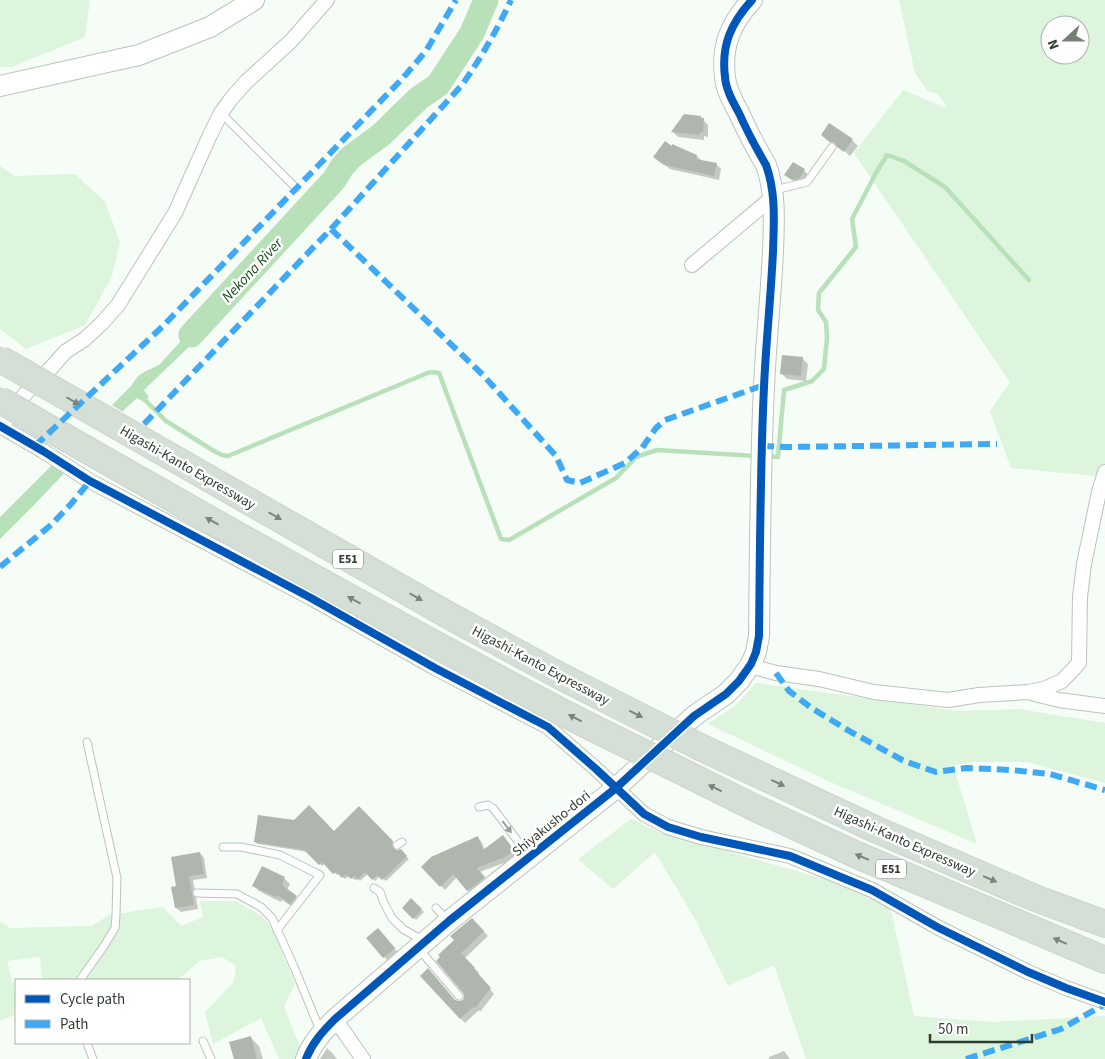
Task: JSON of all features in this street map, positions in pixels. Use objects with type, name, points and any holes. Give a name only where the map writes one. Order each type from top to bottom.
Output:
[{"type":"highway","name":"Higashi-Kanto Expressway","points":[[0,359],[448,616],[562,677],[702,748],[878,830],[1035,898],[1105,924]]},
{"type":"highway","name":"E51","points":[[0,400],[176,502],[543,702],[753,807],[857,855],[1105,960]]},
{"type":"street","points":[[0,86],[139,55],[210,27],[254,0]]},
{"type":"street","points":[[327,0],[291,41],[246,82],[221,113],[175,213],[118,305],[85,339],[65,352],[31,387],[1,427],[43,450],[84,477],[311,598],[435,668],[548,727],[644,814],[668,827],[702,837],[790,856],[872,890],[937,927],[1028,972],[1105,1002]]},
{"type":"street","name":"Shiyakusho-dori","points":[[306,1059],[310,1049],[328,1026],[421,945],[442,914],[529,857],[616,788],[694,716],[726,694],[739,681],[751,664],[756,652],[759,636],[764,386],[772,294],[774,230],[770,175],[730,95],[725,78],[726,42],[740,13],[752,0]]},
{"type":"street","points":[[692,265],[772,194]]},
{"type":"street","points":[[751,664],[776,673],[819,679],[874,692],[948,700],[979,695],[1028,692],[1044,689],[1062,681],[1079,663],[1080,597],[1084,564],[1105,472]]},
{"type":"street","points":[[1028,692],[1059,700],[1105,706]]},
{"type":"street","points":[[328,1026],[363,1059]]},
{"type":"lane","points":[[221,113],[296,188]]},
{"type":"lane","points":[[772,194],[807,182],[832,147]]},
{"type":"lane","points":[[81,979],[114,928],[117,878],[87,742]]},
{"type":"lane","points":[[479,807],[488,806],[493,808],[529,857]]},
{"type":"lane","points":[[222,847],[241,847],[280,855],[320,875],[277,930]]},
{"type":"lane","points":[[374,888],[380,892],[392,918],[421,945],[459,996]]},
{"type":"lane","points":[[197,893],[237,894],[261,907],[272,918],[294,967],[328,1026]]},
{"type":"lane","points":[[203,1041],[211,1059]]},
{"type":"lane","points":[[87,1044],[93,1059]]},
{"type":"shaded area","points":[[0,0],[90,0],[85,37],[12,67],[0,67]]},
{"type":"shaded area","points":[[899,0],[1105,0],[1105,477],[1011,468],[990,411],[1010,382],[854,153],[903,90],[948,109],[938,94],[928,92],[915,73]]},
{"type":"shaded area","points":[[0,166],[15,176],[75,174],[105,202],[120,242],[112,276],[85,325],[26,349],[0,329]]},
{"type":"shaded area","points":[[215,304],[212,322],[144,390],[149,397],[144,402],[137,398],[125,409],[0,539],[0,517],[131,386],[138,376],[159,365]]},
{"type":"shaded area","points":[[756,683],[959,711],[1019,709],[1105,723],[1105,783],[1027,762],[975,762],[953,765],[977,844],[828,781],[708,724],[736,705]]},
{"type":"shaded area","points":[[631,819],[659,832],[888,897],[914,1016],[992,1022],[1105,1016],[1105,1059],[806,1059],[774,965],[728,986],[695,919],[655,852],[613,889],[578,859]]},
{"type":"shaded area","points":[[200,901],[236,901],[263,917],[272,928],[295,984],[284,1007],[301,1049],[296,1059],[279,1059],[261,1018],[213,1044],[205,1012],[234,982],[236,966],[222,957],[199,961],[179,979],[42,979],[40,957],[7,961],[15,990],[15,1014],[0,1021],[0,922],[10,928],[92,926],[109,915],[163,907],[181,926],[203,917]]},
{"type":"pier","points":[[110,404],[125,413],[77,463],[60,454]]},
{"type":"building","points":[[684,114],[704,118],[703,132],[700,132],[700,135],[671,132]]},
{"type":"building","points":[[829,123],[853,139],[844,152],[837,147],[835,142],[830,142],[821,135]]},
{"type":"building","points":[[665,141],[672,146],[672,144],[697,155],[696,159],[717,163],[714,176],[664,165],[653,157]]},
{"type":"building","points":[[793,162],[805,169],[799,179],[792,180],[784,175]]},
{"type":"building","points":[[782,355],[803,357],[801,376],[780,374]]},
{"type":"building","points":[[309,805],[334,831],[359,806],[393,841],[393,848],[401,849],[407,856],[382,880],[377,875],[372,880],[365,872],[357,880],[354,876],[351,879],[346,874],[342,878],[336,872],[333,874],[322,862],[319,865],[304,850],[254,842],[258,815],[294,820]]},
{"type":"building","points":[[503,835],[514,850],[505,857],[477,868],[485,877],[467,891],[453,874],[440,887],[421,867],[431,857],[478,836],[483,850]]},
{"type":"building","points":[[200,852],[204,874],[189,876],[194,905],[175,908],[171,887],[176,886],[171,857]]},
{"type":"building","points":[[262,866],[285,877],[282,885],[297,896],[290,904],[277,895],[276,897],[252,886]]},
{"type":"building","points":[[411,898],[422,909],[413,919],[402,908]]},
{"type":"building","points":[[472,918],[484,931],[461,953],[491,988],[475,1008],[473,1007],[460,1019],[420,976],[428,968],[455,1000],[463,1000],[463,993],[436,961],[440,957],[438,955],[454,940],[450,936]]},
{"type":"building","points":[[378,928],[395,948],[383,958],[366,938]]},
{"type":"building","points":[[251,1036],[257,1059],[234,1059],[229,1042]]},
{"type":"waterway","name":"Nekona River","points":[[191,335],[334,180],[351,157],[381,135],[419,98],[438,85],[472,33],[486,0]]},
{"type":"waterway","points":[[766,456],[778,457],[784,390],[812,381],[824,369],[827,338],[826,322],[818,310],[819,293],[856,247],[852,219],[887,155],[904,161],[945,187],[1029,280]]},
{"type":"waterway","points":[[143,398],[166,421],[214,451],[228,456],[430,372],[439,373],[501,539],[509,540],[616,478],[636,457],[657,450],[756,456]]},
{"type":"marked path","points":[[35,446],[162,327],[402,79],[426,51],[456,0]]},
{"type":"marked path","points":[[144,424],[331,229],[462,85],[476,65],[511,0]]},
{"type":"marked path","points":[[331,229],[483,375],[556,456],[567,480],[580,483],[625,463],[642,448],[656,428],[665,420],[764,385]]},
{"type":"marked path","points":[[762,446],[997,444]]},
{"type":"marked path","points":[[0,567],[51,525],[90,481]]},
{"type":"marked path","points":[[776,673],[789,691],[813,709],[904,761],[936,772],[966,768],[1050,774],[1105,790]]},
{"type":"marked path","points":[[966,1059],[1061,1029],[1105,1004]]},
{"type":"cycle path","points":[[306,1059],[318,1037],[335,1019],[449,921],[616,788],[694,716],[726,694],[739,681],[751,664],[756,652],[759,636],[763,418],[774,207],[766,165],[730,96],[724,65],[729,35],[738,17],[752,0]]},
{"type":"cycle path","points":[[0,426],[90,481],[311,598],[435,668],[548,727],[644,814],[668,827],[701,837],[790,856],[872,890],[937,927],[1028,972],[1105,1002]]}]
